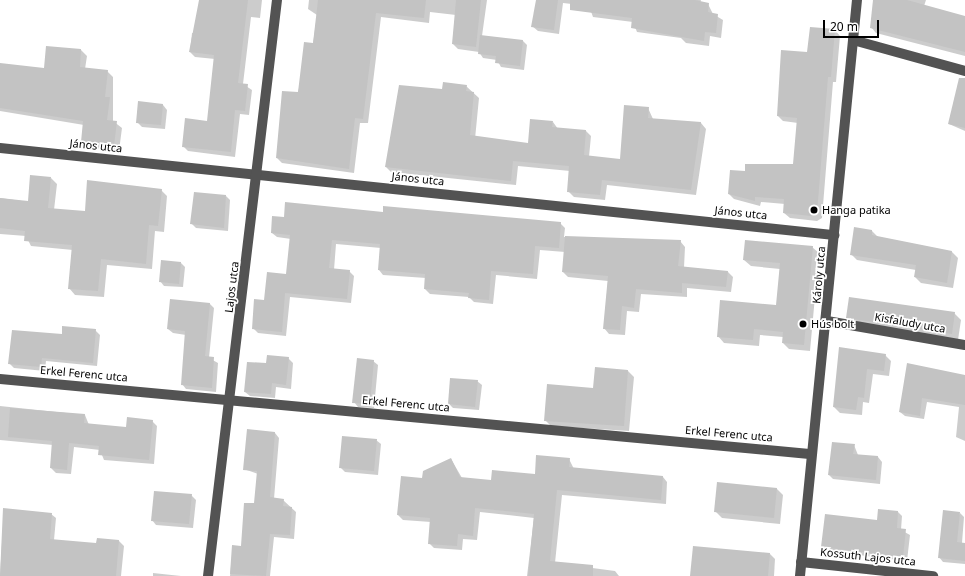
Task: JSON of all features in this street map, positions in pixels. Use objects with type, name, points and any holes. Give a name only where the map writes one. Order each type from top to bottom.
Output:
[{"type":"street","name":"Lajos utca","points":[[208,576],[229,400],[259,175],[277,0]]},
{"type":"street","name":"Károly utca","points":[[800,576],[810,454],[827,322],[834,235],[858,0]]},
{"type":"street","points":[[853,40],[965,71]]},
{"type":"street","name":"János utca","points":[[0,148],[834,235]]},
{"type":"street","name":"Kisfaludy utca","points":[[827,322],[965,345]]},
{"type":"street","name":"Erkel Ferenc utca","points":[[0,378],[810,454]]},
{"type":"street","name":"Kossuth Lajos utca","points":[[801,562],[933,576]]},
{"type":"building","points":[[199,0],[248,0],[238,83],[248,84],[245,111],[235,110],[231,152],[182,147],[185,118],[207,121],[214,55],[189,52]]},
{"type":"building","points":[[318,0],[426,0],[424,18],[376,13],[363,119],[355,118],[349,169],[276,158],[282,91],[298,92],[304,42],[313,43]]},
{"type":"building","points":[[456,0],[481,0],[476,47],[452,44]]},
{"type":"building","points":[[536,0],[558,0],[554,30],[531,27]]},
{"type":"building","points":[[570,0],[695,0],[709,3],[708,12],[718,14],[716,33],[705,32],[704,41],[631,28],[632,18],[570,10]]},
{"type":"building","points":[[873,0],[907,0],[965,16],[965,52],[870,28]]},
{"type":"building","points":[[810,27],[835,29],[831,77],[828,77],[817,213],[811,216],[783,213],[784,199],[755,197],[755,201],[728,194],[730,170],[745,171],[745,164],[793,164],[797,118],[777,116],[781,50],[807,52]]},
{"type":"building","points":[[480,35],[523,40],[520,66],[495,63],[496,56],[478,54]]},
{"type":"building","points":[[46,46],[81,49],[80,67],[108,70],[105,97],[110,97],[107,120],[117,121],[114,146],[81,142],[83,121],[0,108],[0,63],[44,68]]},
{"type":"building","points":[[959,78],[965,78],[965,128],[948,124]]},
{"type":"building","points":[[443,82],[467,85],[466,91],[474,92],[470,135],[528,143],[530,119],[553,121],[552,127],[586,130],[584,155],[620,159],[624,105],[649,107],[648,118],[701,122],[691,190],[602,180],[600,195],[567,192],[569,166],[513,161],[511,181],[385,167],[399,85],[442,89]]},
{"type":"building","points":[[138,101],[163,104],[161,125],[136,123]]},
{"type":"building","points":[[30,175],[51,177],[48,208],[85,211],[87,180],[162,189],[158,226],[149,225],[146,264],[101,259],[98,291],[68,289],[72,245],[24,241],[25,231],[0,228],[0,198],[28,201]]},
{"type":"building","points":[[194,192],[226,195],[224,228],[190,224]]},
{"type":"building","points":[[285,202],[383,212],[383,206],[561,222],[559,248],[535,246],[533,274],[491,271],[489,300],[468,298],[469,293],[424,289],[425,274],[378,270],[380,244],[332,240],[329,268],[350,270],[347,299],[285,293],[282,332],[252,329],[254,299],[264,300],[267,272],[286,274],[290,235],[271,233],[272,216],[284,217]]},
{"type":"building","points":[[854,227],[872,230],[872,235],[952,251],[947,283],[914,277],[916,265],[850,255]]},
{"type":"building","points":[[565,236],[681,240],[678,266],[728,271],[726,287],[682,283],[682,293],[636,289],[634,308],[622,306],[620,330],[603,329],[608,276],[562,272]]},
{"type":"building","points":[[745,240],[813,246],[804,345],[782,343],[783,332],[754,329],[753,340],[717,337],[720,300],[776,305],[780,263],[743,260]]},
{"type":"building","points":[[161,260],[181,262],[179,284],[159,282]]},
{"type":"building","points":[[849,297],[955,312],[952,334],[846,318]]},
{"type":"building","points":[[170,299],[210,303],[205,356],[214,357],[212,388],[181,385],[185,331],[167,329]]},
{"type":"building","points":[[62,326],[96,329],[93,363],[42,358],[41,367],[8,364],[12,330],[62,334]]},
{"type":"building","points":[[839,347],[886,354],[884,371],[867,369],[864,398],[858,397],[856,410],[833,407]]},
{"type":"building","points":[[267,355],[289,357],[286,385],[272,383],[271,394],[244,392],[247,362],[266,363]]},
{"type":"building","points":[[357,358],[374,360],[370,404],[352,403]]},
{"type":"building","points":[[907,363],[965,375],[965,405],[922,398],[920,416],[899,412]]},
{"type":"building","points":[[595,367],[628,370],[624,426],[544,421],[547,384],[593,388]]},
{"type":"building","points":[[450,378],[478,380],[475,407],[448,404]]},
{"type":"building","points":[[10,408],[85,414],[84,423],[126,427],[127,417],[153,420],[149,460],[98,455],[99,446],[69,443],[67,470],[50,468],[52,441],[8,437]]},
{"type":"building","points":[[247,429],[275,432],[270,497],[284,499],[283,506],[292,507],[290,535],[270,534],[266,576],[230,574],[232,545],[241,546],[244,503],[254,503],[257,471],[243,470]]},
{"type":"building","points":[[342,436],[377,439],[374,471],[339,468]]},
{"type":"building","points":[[832,442],[855,444],[853,454],[878,456],[876,480],[828,475]]},
{"type":"building","points":[[536,455],[570,458],[569,467],[663,476],[661,500],[557,490],[550,561],[593,565],[593,576],[528,576],[534,514],[475,508],[473,536],[458,534],[457,546],[428,544],[430,518],[397,515],[401,476],[422,478],[423,471],[451,458],[460,477],[491,480],[492,470],[535,474]]},
{"type":"building","points":[[717,482],[777,488],[774,518],[714,512]]},
{"type":"building","points":[[154,491],[192,494],[189,524],[151,521]]},
{"type":"building","points":[[3,508],[52,513],[50,539],[96,543],[97,538],[119,540],[116,576],[0,576]]},
{"type":"building","points":[[878,509],[898,511],[897,528],[906,529],[903,557],[821,547],[825,514],[877,520]]},
{"type":"building","points":[[943,510],[960,512],[957,542],[965,543],[965,561],[938,558]]},
{"type":"building","points":[[693,546],[770,553],[768,576],[690,576]]},
{"type":"place","name":"Hanga patika","points":[[814,210]]},
{"type":"place","name":"Hús bolt","points":[[803,324]]}]
